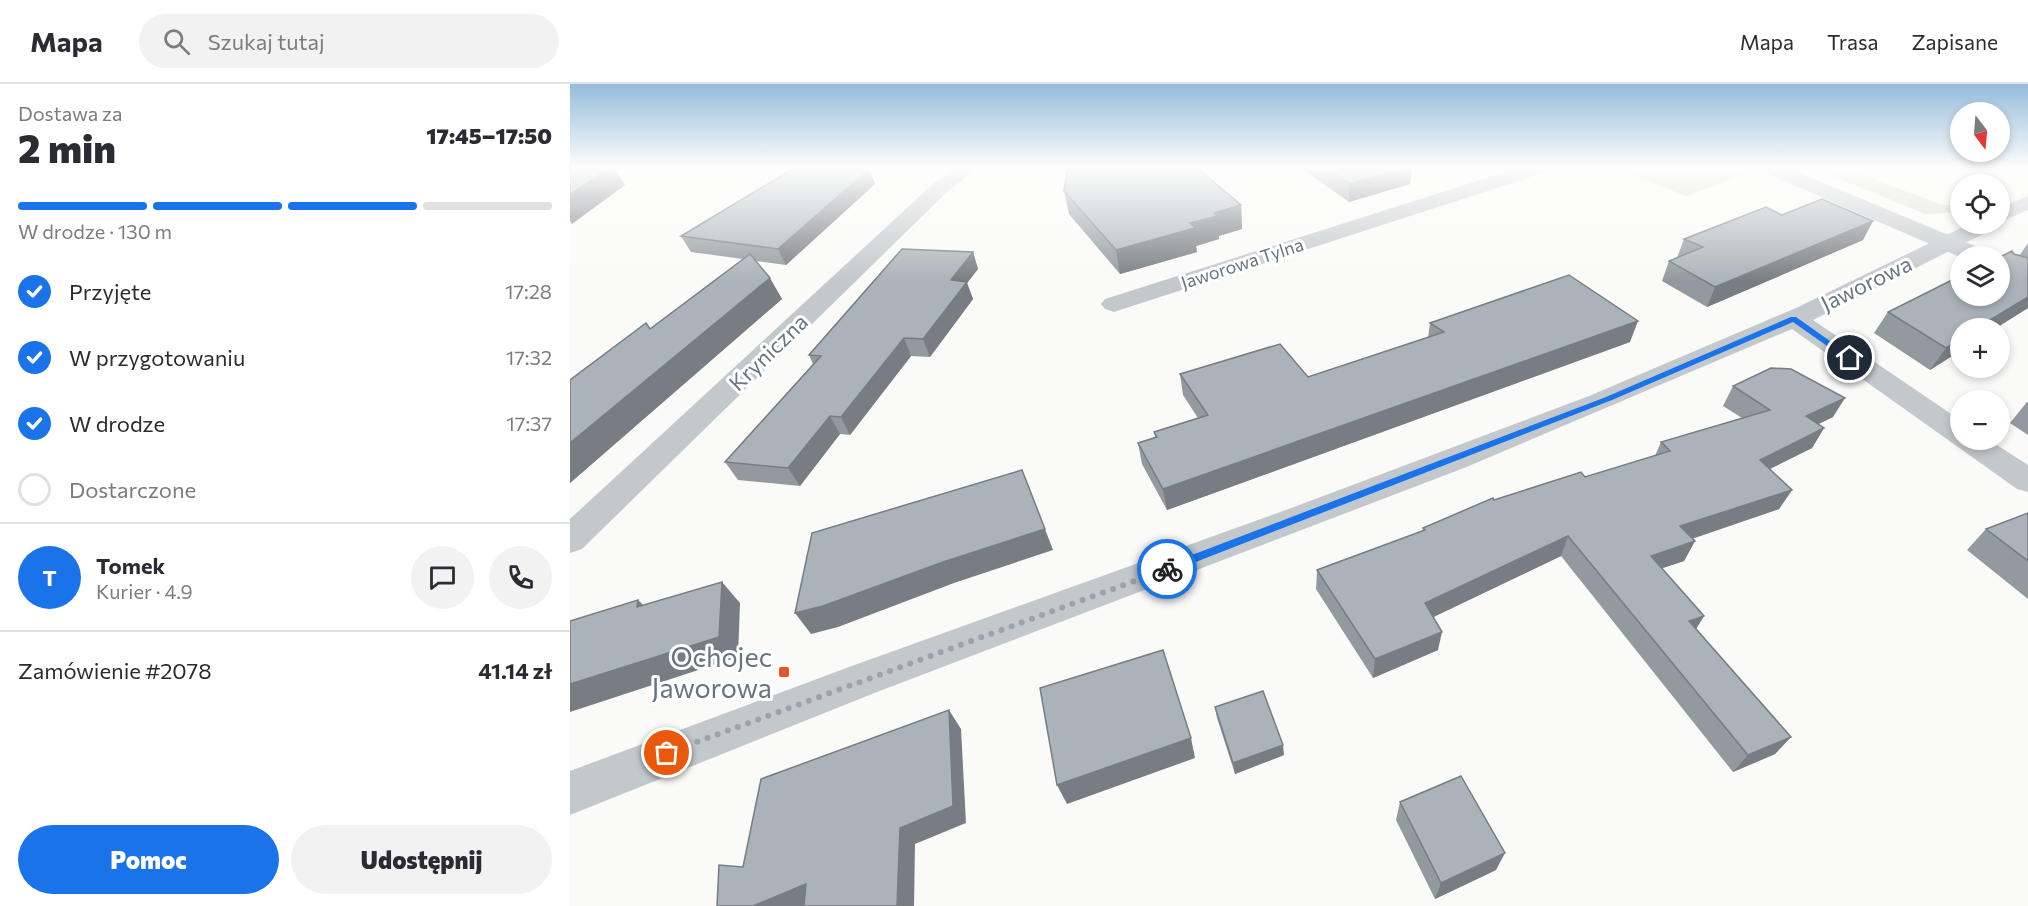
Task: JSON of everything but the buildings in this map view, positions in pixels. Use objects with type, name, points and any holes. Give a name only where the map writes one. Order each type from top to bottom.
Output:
[{"type":"street","name":"Kryniczna","points":[[570,540],[922,205]]},
{"type":"street","name":"Jaworowa Tylna","points":[[1113,304],[1422,205]]},
{"type":"street","points":[[1858,205],[1954,246]]},
{"type":"street","name":"Jaworowa","points":[[570,793],[677,749],[1159,572],[1609,399],[1794,319],[1965,234]]},
{"type":"street","points":[[1794,319],[1950,427]]},
{"type":"street","points":[[1983,450],[2028,481]]},
{"type":"shaded area","points":[[1904,205],[1948,205],[1950,206],[1950,213],[1925,214]]},
{"type":"way so far","points":[[667,753],[1167,569]]},
{"type":"place","name":"Ochojec Jaworowa","points":[[784,672]]},
{"type":"route","points":[[1167,569],[1609,399],[1794,319],[1850,358]]}]
